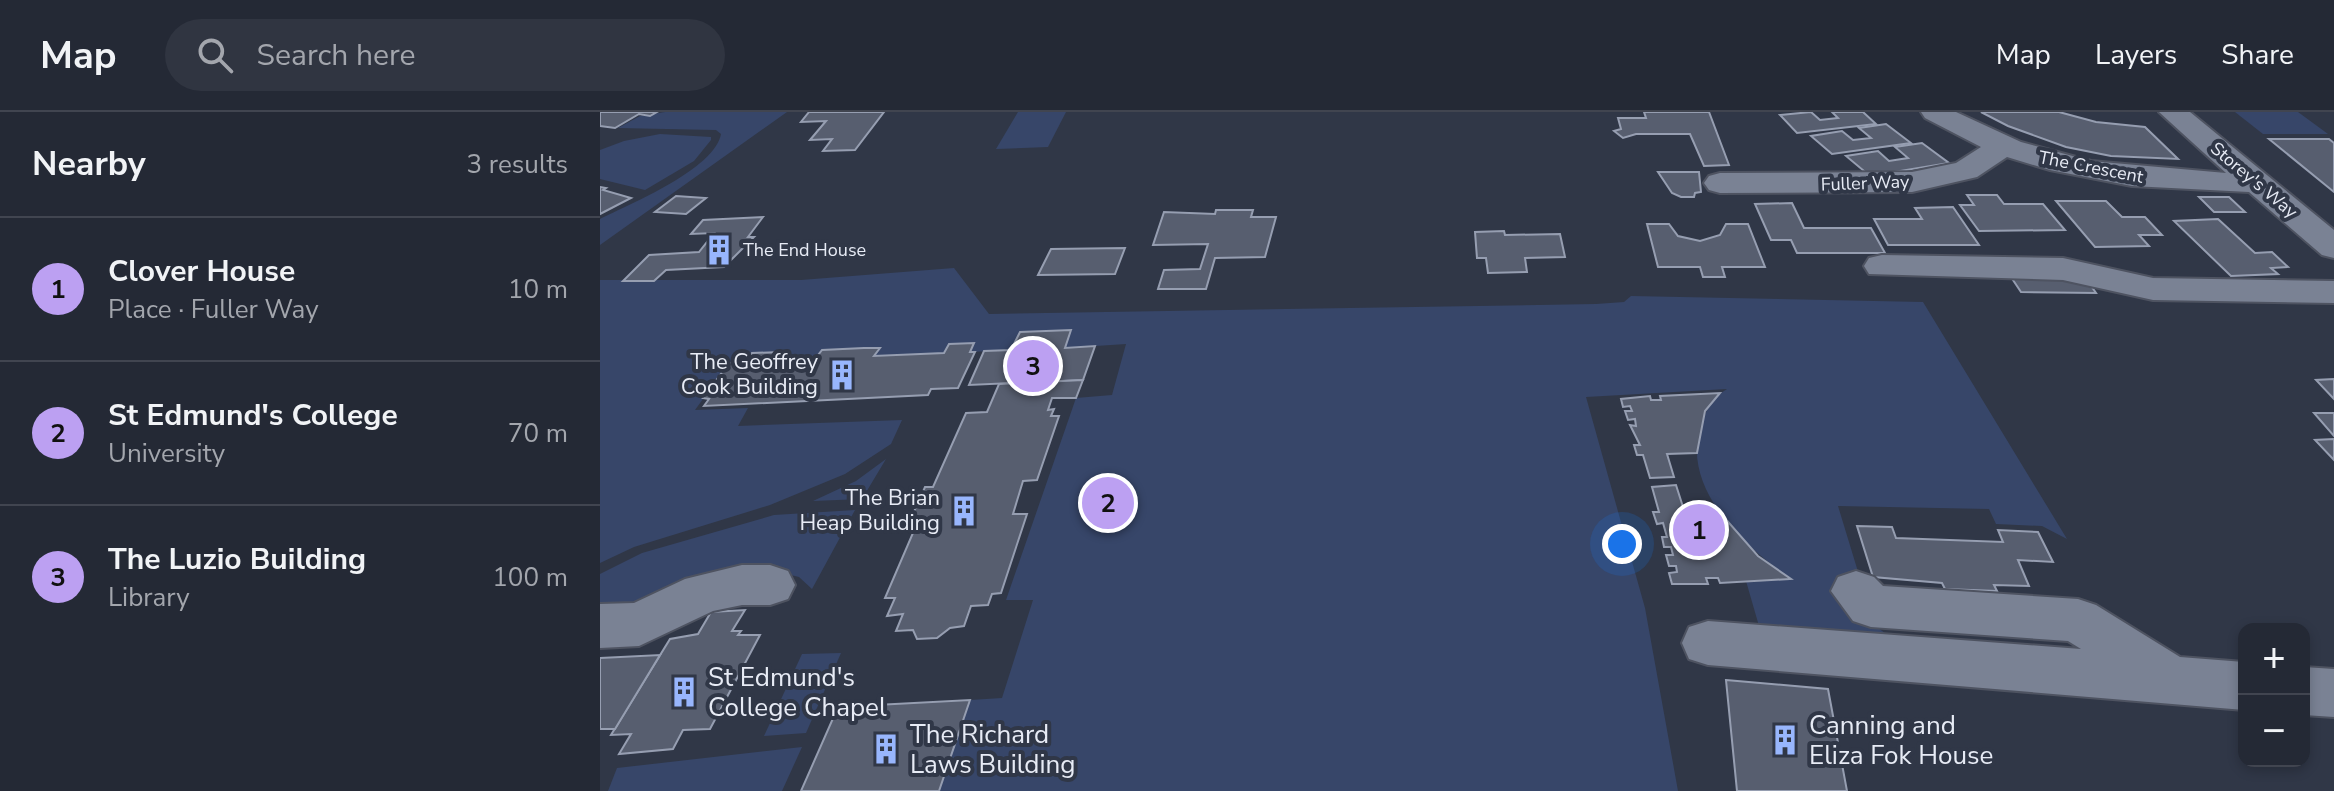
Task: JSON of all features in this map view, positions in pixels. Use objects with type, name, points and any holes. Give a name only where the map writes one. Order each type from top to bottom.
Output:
[{"type":"street","name":"The Crescent","points":[[1935,112],[2003,147],[2130,178],[2257,183]]},
{"type":"street","name":"Storey's Way","points":[[2173,112],[2334,248]]},
{"type":"street","name":"Fuller Way","points":[[1720,183],[1912,182],[1966,170],[2003,147]]},
{"type":"street","points":[[1882,266],[2063,269],[2153,289],[2334,292]]},
{"type":"street","points":[[600,626],[639,624],[703,593],[742,585],[770,585]]},
{"type":"street","points":[[1856,591],[1871,606],[2078,620],[2171,680]]},
{"type":"street","points":[[1708,643],[2238,686]]},
{"type":"street","points":[[2310,691],[2334,693]]},
{"type":"shaded area","points":[[665,112],[787,112],[600,245],[600,219],[670,184],[704,160],[715,147],[721,134],[716,130],[618,128],[640,116]]},
{"type":"shaded area","points":[[1018,112],[1066,112],[1048,147],[996,149]]},
{"type":"shaded area","points":[[2235,112],[2298,112],[2328,134],[2263,134]]},
{"type":"shaded area","points":[[660,134],[711,137],[711,140],[694,161],[645,190],[600,179],[600,150],[624,141]]},
{"type":"shaded area","points":[[954,268],[989,314],[1596,304],[1624,302],[1631,296],[1923,302],[2067,539],[2042,526],[1996,524],[1989,509],[1838,506],[1859,575],[1842,602],[1889,636],[1759,626],[1746,581],[1790,578],[1754,550],[1721,515],[1700,473],[1697,451],[1700,428],[1707,411],[1717,396],[1727,389],[1586,397],[1645,608],[1678,791],[939,791],[970,700],[1002,698],[1033,600],[1006,600],[1076,398],[1112,395],[1126,344],[1065,348],[1071,330],[1020,332],[1011,350],[970,352],[973,343],[949,344],[944,353],[874,356],[879,348],[822,350],[815,359],[772,361],[778,352],[752,353],[745,362],[729,363],[695,410],[748,408],[738,426],[902,420],[891,444],[845,474],[770,505],[634,547],[600,563],[600,280],[801,280]]},
{"type":"shaded area","points":[[886,459],[862,499],[813,501],[856,481]]},
{"type":"shaded area","points":[[855,510],[812,589],[799,577],[770,570],[600,614],[600,574],[642,553],[774,515]]},
{"type":"shaded area","points":[[841,653],[806,733],[764,736],[802,654]]},
{"type":"shaded area","points":[[802,747],[782,791],[608,791],[617,768]]},
{"type":"building","points":[[600,112],[657,112],[650,116],[639,114],[615,128],[600,126]]},
{"type":"building","points":[[809,112],[884,112],[855,150],[823,151],[832,139],[810,140],[826,121],[801,122]]},
{"type":"building","points":[[1644,112],[1709,112],[1729,165],[1704,166],[1690,134],[1636,134],[1623,138],[1614,131],[1621,129],[1618,118],[1646,118]]},
{"type":"building","points":[[1811,112],[1820,120],[1838,118],[1832,112],[1863,112],[1876,124],[1797,133],[1780,115]]},
{"type":"building","points":[[1981,112],[2059,112],[2096,122],[2145,127],[2178,159],[2111,156],[2066,147],[2008,126]]},
{"type":"building","points":[[1886,124],[1911,143],[1832,154],[1811,136],[1842,131],[1853,140],[1871,138],[1859,128]]},
{"type":"building","points":[[2269,139],[2329,139],[2334,143],[2334,192]]},
{"type":"building","points":[[1922,143],[1949,163],[1870,176],[1846,156],[1878,151],[1889,161],[1908,158],[1895,147]]},
{"type":"building","points":[[1658,172],[1699,172],[1701,192],[1695,193],[1694,197],[1672,193]]},
{"type":"building","points":[[600,187],[606,188],[603,190],[631,198],[600,214]]},
{"type":"building","points":[[1967,195],[1997,195],[2004,204],[2043,204],[2065,230],[1979,231],[1960,205],[1974,205]]},
{"type":"building","points":[[676,196],[706,198],[686,214],[655,212]]},
{"type":"building","points":[[2199,197],[2229,197],[2245,212],[2214,212]]},
{"type":"building","points":[[2056,201],[2106,201],[2122,217],[2145,217],[2162,235],[2139,235],[2149,246],[2095,247]]},
{"type":"building","points":[[1792,203],[1804,228],[1871,228],[1885,253],[1797,253],[1791,240],[1771,240],[1755,204]]},
{"type":"building","points":[[1953,207],[1979,245],[1888,245],[1874,219],[1922,219],[1915,208]]},
{"type":"building","points":[[1216,210],[1253,210],[1251,217],[1276,217],[1265,257],[1215,258],[1206,289],[1158,289],[1164,270],[1200,269],[1208,244],[1153,245],[1164,212],[1215,214]]},
{"type":"building","name":"The End House","points":[[763,217],[748,237],[754,237],[724,267],[666,270],[654,281],[623,281],[649,255],[699,252],[714,233],[691,234],[703,220]]},
{"type":"building","points":[[2218,219],[2255,253],[2272,252],[2288,267],[2271,268],[2278,274],[2231,276],[2174,221]]},
{"type":"building","points":[[1647,224],[1669,224],[1678,236],[1700,241],[1720,235],[1726,224],[1748,224],[1765,267],[1722,267],[1725,277],[1703,277],[1700,267],[1658,267]]},
{"type":"building","points":[[1504,231],[1505,235],[1560,234],[1565,257],[1525,258],[1527,272],[1488,273],[1486,258],[1477,258],[1475,232]]},
{"type":"building","points":[[1125,248],[1115,274],[1038,275],[1051,249]]},
{"type":"building","points":[[2011,277],[2085,277],[2096,293],[2021,292]]},
{"type":"building","points":[[1071,330],[1065,348],[1095,346],[1083,380],[969,385],[984,351],[1011,350],[1020,332]]},
{"type":"building","name":"The Geoffrey Cook Building","points":[[974,343],[970,352],[975,352],[958,388],[931,389],[928,395],[704,406],[709,399],[703,398],[729,363],[745,362],[752,353],[779,352],[772,361],[815,359],[822,350],[864,348],[880,348],[874,356],[944,353],[949,344]]},
{"type":"building","points":[[2334,379],[2334,399],[2316,380]]},
{"type":"building","name":"The Brian Heap Building","points":[[1083,380],[1076,398],[1052,398],[1048,410],[1054,409],[1051,416],[1059,416],[1037,480],[1023,481],[1013,514],[1027,514],[1001,593],[992,594],[988,605],[971,606],[964,626],[950,628],[937,638],[917,639],[913,630],[896,631],[903,614],[887,616],[895,598],[885,598],[919,519],[910,520],[925,487],[933,487],[966,413],[987,412],[999,384]]},
{"type":"building","points":[[1720,393],[1705,411],[1697,453],[1667,454],[1674,477],[1650,478],[1643,455],[1637,455],[1634,445],[1640,445],[1630,425],[1636,426],[1635,419],[1628,420],[1625,411],[1632,411],[1630,406],[1623,407],[1621,399],[1650,396],[1651,400],[1661,400],[1660,396]]},
{"type":"building","points":[[2314,413],[2334,413],[2334,436]]},
{"type":"building","points":[[2334,439],[2334,460],[2315,440]]},
{"type":"building","points":[[1676,485],[1684,510],[1716,508],[1758,556],[1791,579],[1720,583],[1718,578],[1706,578],[1708,584],[1672,584],[1669,573],[1677,572],[1676,566],[1669,566],[1666,555],[1673,555],[1671,547],[1664,547],[1662,537],[1667,537],[1663,523],[1657,524],[1653,512],[1659,512],[1652,487]]},
{"type":"building","points":[[1857,526],[1892,527],[1896,538],[2003,542],[1998,530],[2038,532],[2053,562],[2018,560],[2029,586],[1994,585],[1997,591],[1945,589],[1942,583],[1873,577]]},
{"type":"building","name":"St Edmund's College Chapel","points":[[745,610],[732,631],[741,631],[738,635],[760,635],[710,729],[683,730],[673,749],[619,754],[631,734],[611,735],[670,639],[698,634],[711,612]]},
{"type":"building","points":[[660,655],[615,729],[600,729],[600,658]]},
{"type":"building","name":"Canning and Eliza Fok House","points":[[1726,680],[1828,689],[1847,791],[1737,791]]},
{"type":"building","name":"The Richard Laws Building","points":[[970,700],[939,791],[801,791],[838,707]]},
{"type":"place","name":"The End House","points":[[719,250]]},
{"type":"place","name":"The Luzio Building","points":[[1033,366]]},
{"type":"place","name":"The Geoffrey Cook Building","points":[[842,375]]},
{"type":"place","name":"St Edmund's College","points":[[1108,503]]},
{"type":"place","name":"The Brian Heap Building","points":[[964,511]]},
{"type":"place","name":"Clover House","points":[[1699,530]]},
{"type":"place","name":"St Edmund's College Chapel","points":[[684,692]]},
{"type":"place","name":"Canning and Eliza Fok House","points":[[1785,740]]},
{"type":"place","name":"The Richard Laws Building","points":[[886,749]]}]
